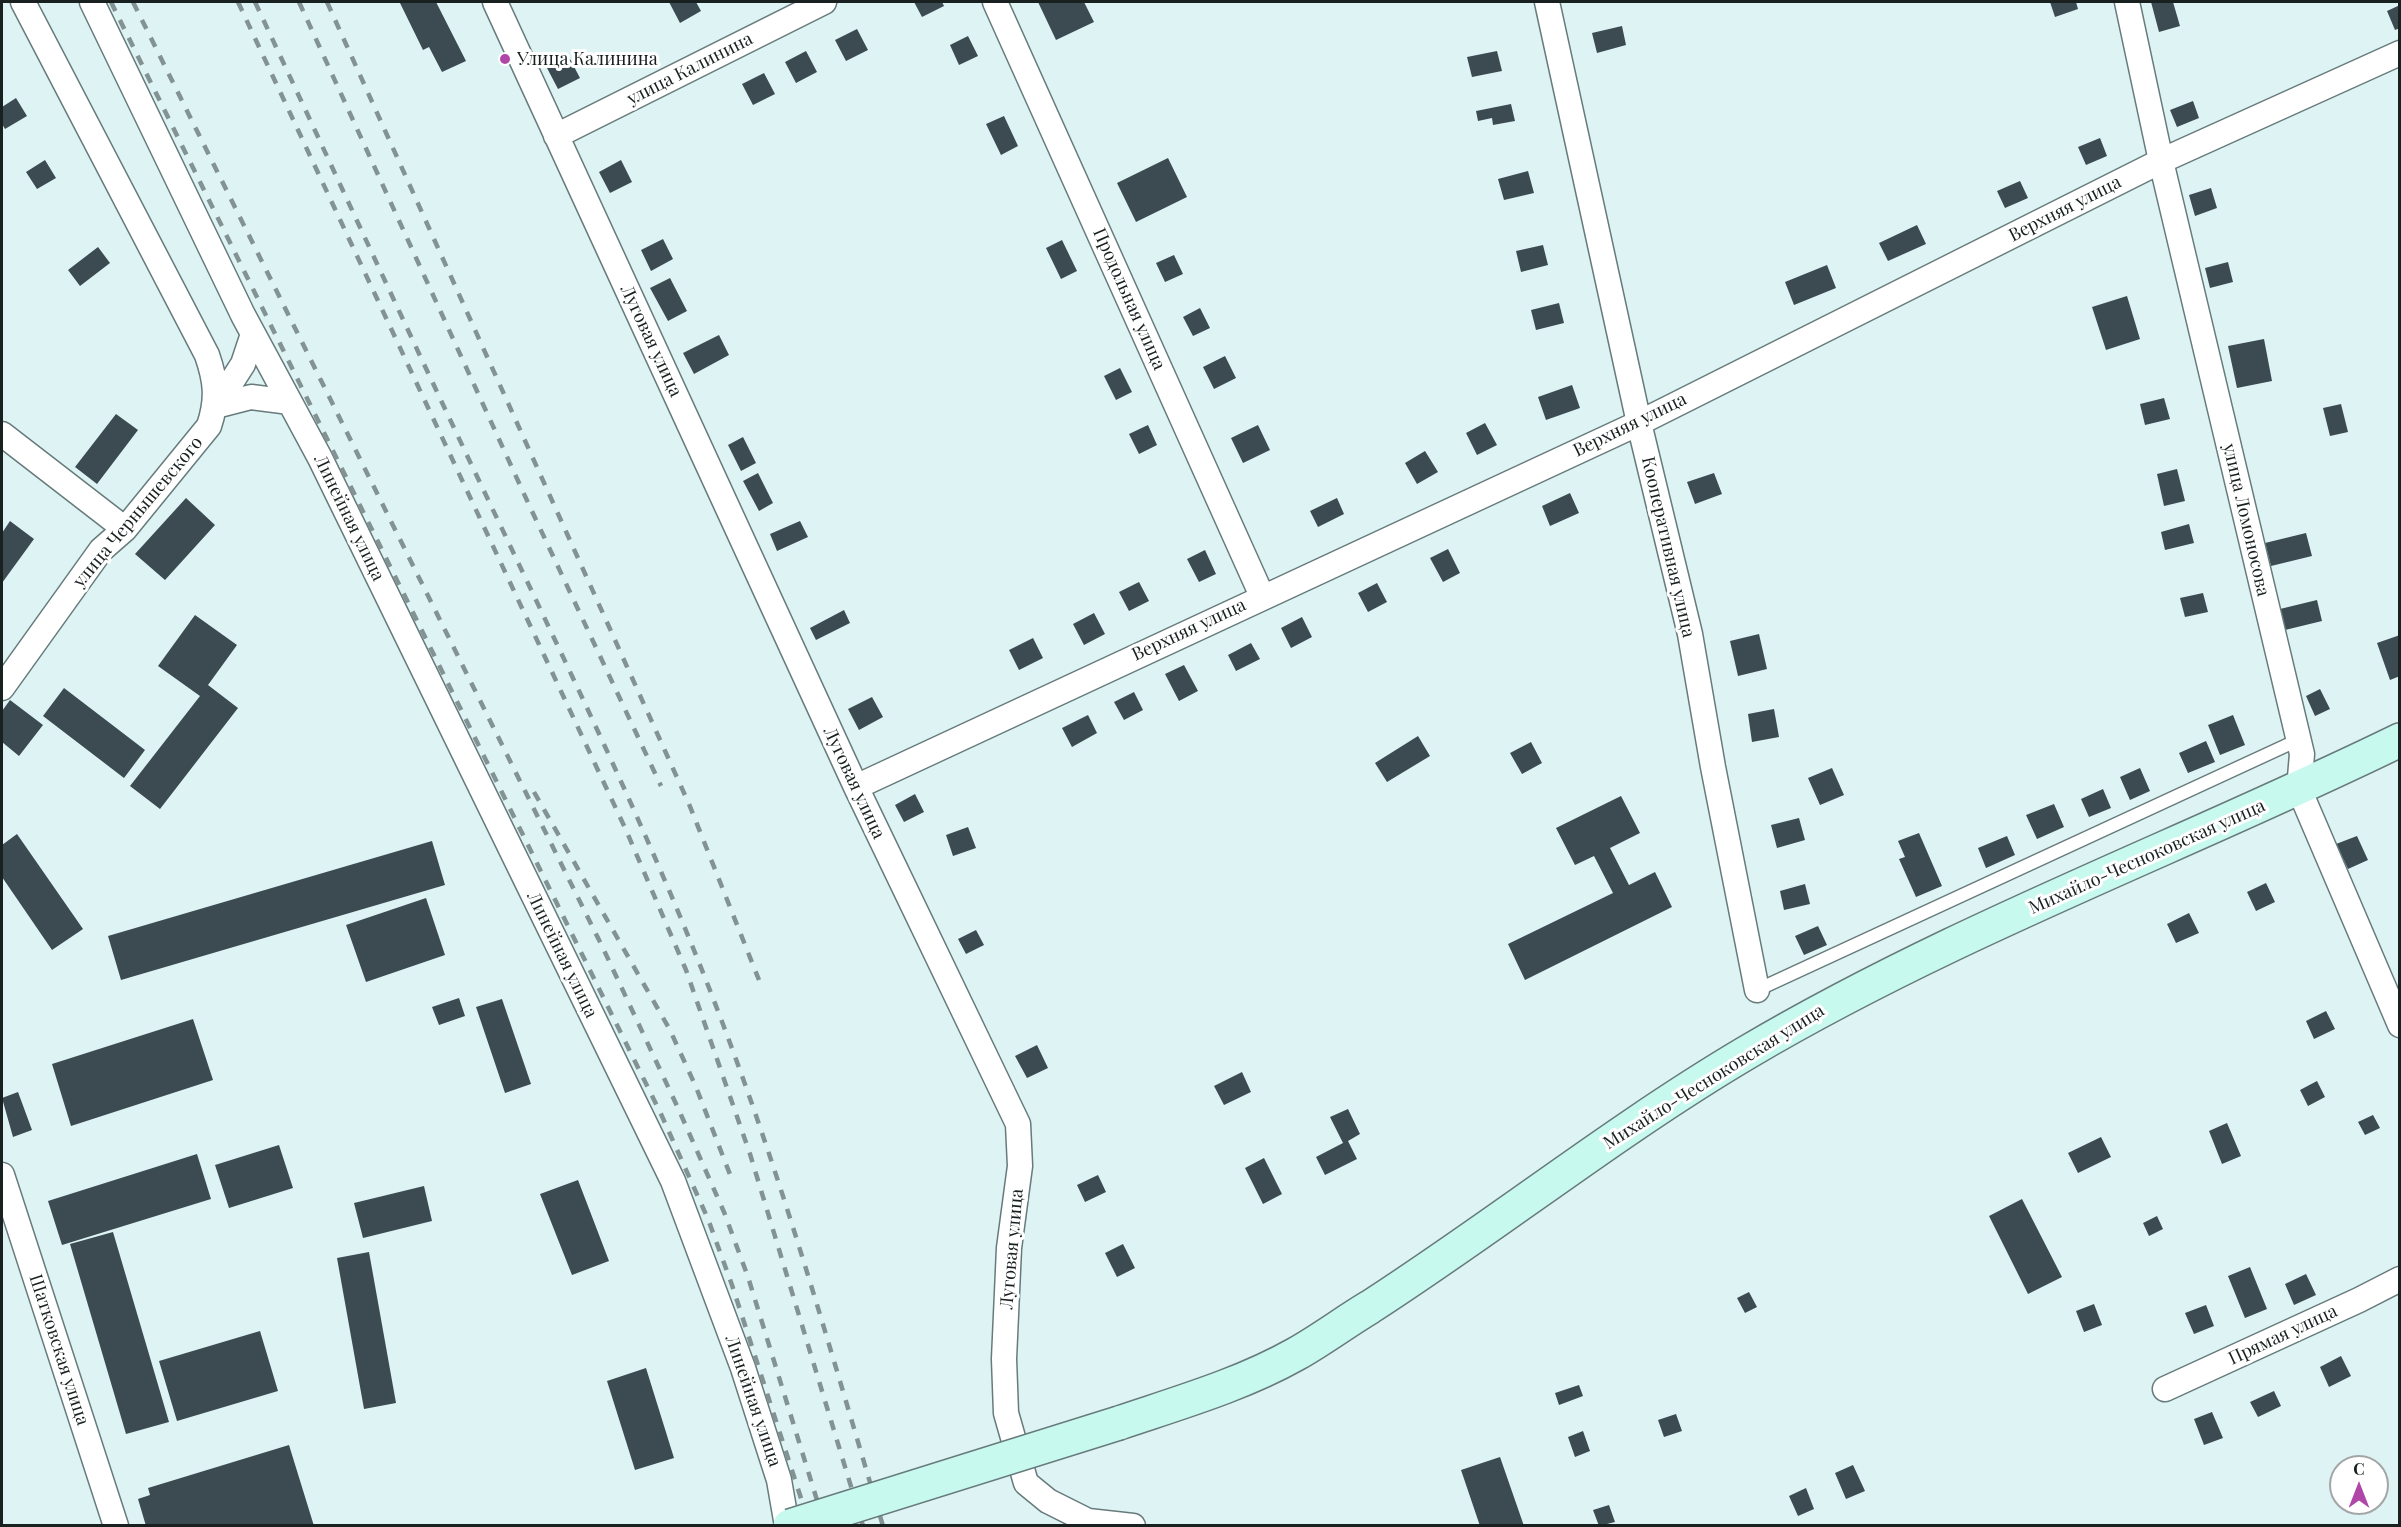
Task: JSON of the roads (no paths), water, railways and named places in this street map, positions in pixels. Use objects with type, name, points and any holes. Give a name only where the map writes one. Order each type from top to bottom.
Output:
[{"type":"street","name":"улица Чернышевского","points":[[2,688],[102,550],[125,529],[210,426],[216,406],[216,380],[207,355],[23,2]]},
{"type":"street","name":"Линейная улица","points":[[92,2],[253,334],[320,458],[673,1181],[743,1368],[779,1480],[789,1526]]},
{"type":"street","name":"Луговая улица","points":[[495,2],[856,788],[1018,1124],[1020,1166],[1009,1248],[1005,1370],[1006,1413],[1026,1483],[1048,1501],[1088,1521],[1133,1526]]},
{"type":"street","name":"улица Калинина","points":[[556,136],[824,2]]},
{"type":"street","name":"Продольная улица","points":[[995,2],[1262,596]]},
{"type":"street","name":"Кооперативная улица","points":[[1547,2],[1638,423],[1690,634],[1713,767],[1757,990]]},
{"type":"street","name":"улица Ломоносова","points":[[2127,2],[2161,161],[2302,754],[2299,789],[2400,1025]]},
{"type":"street","name":"Верхняя улица","points":[[856,788],[1262,596],[1638,423],[2161,161],[2400,53]]},
{"type":"street","points":[[216,406],[243,364],[253,334]]},
{"type":"street","points":[[216,406],[251,397],[290,402]]},
{"type":"street","points":[[2,434],[125,529]]},
{"type":"street","name":"Михайло-Чесноковская улица","points":[[789,1526],[1218,1390],[1294,1355],[1407,1282],[1653,1113],[1741,1056],[1833,1002],[1901,968],[2299,789],[2400,740]]},
{"type":"street","name":"Шатковская улица","points":[[2,1175],[116,1526]]},
{"type":"street","name":"Прямая улица","points":[[2165,1389],[2400,1279]]},
{"type":"lane","points":[[1757,990],[2298,740]]},
{"type":"railway","points":[[111,2],[661,1114],[708,1219],[732,1285],[810,1526]]},
{"type":"railway","points":[[133,2],[602,946],[678,1108],[724,1212],[748,1277],[825,1526]]},
{"type":"railway","points":[[238,2],[626,830],[686,970],[750,1154],[863,1526]]},
{"type":"railway","points":[[255,2],[592,718],[700,964],[768,1151],[808,1275],[883,1526]]},
{"type":"railway","points":[[299,2],[530,507],[661,786]]},
{"type":"railway","points":[[327,2],[689,804],[759,980]]},
{"type":"railway","points":[[534,792],[670,1030],[696,1087],[731,1177]]},
{"type":"place","name":"Улица Калинина","points":[[505,59]]}]
